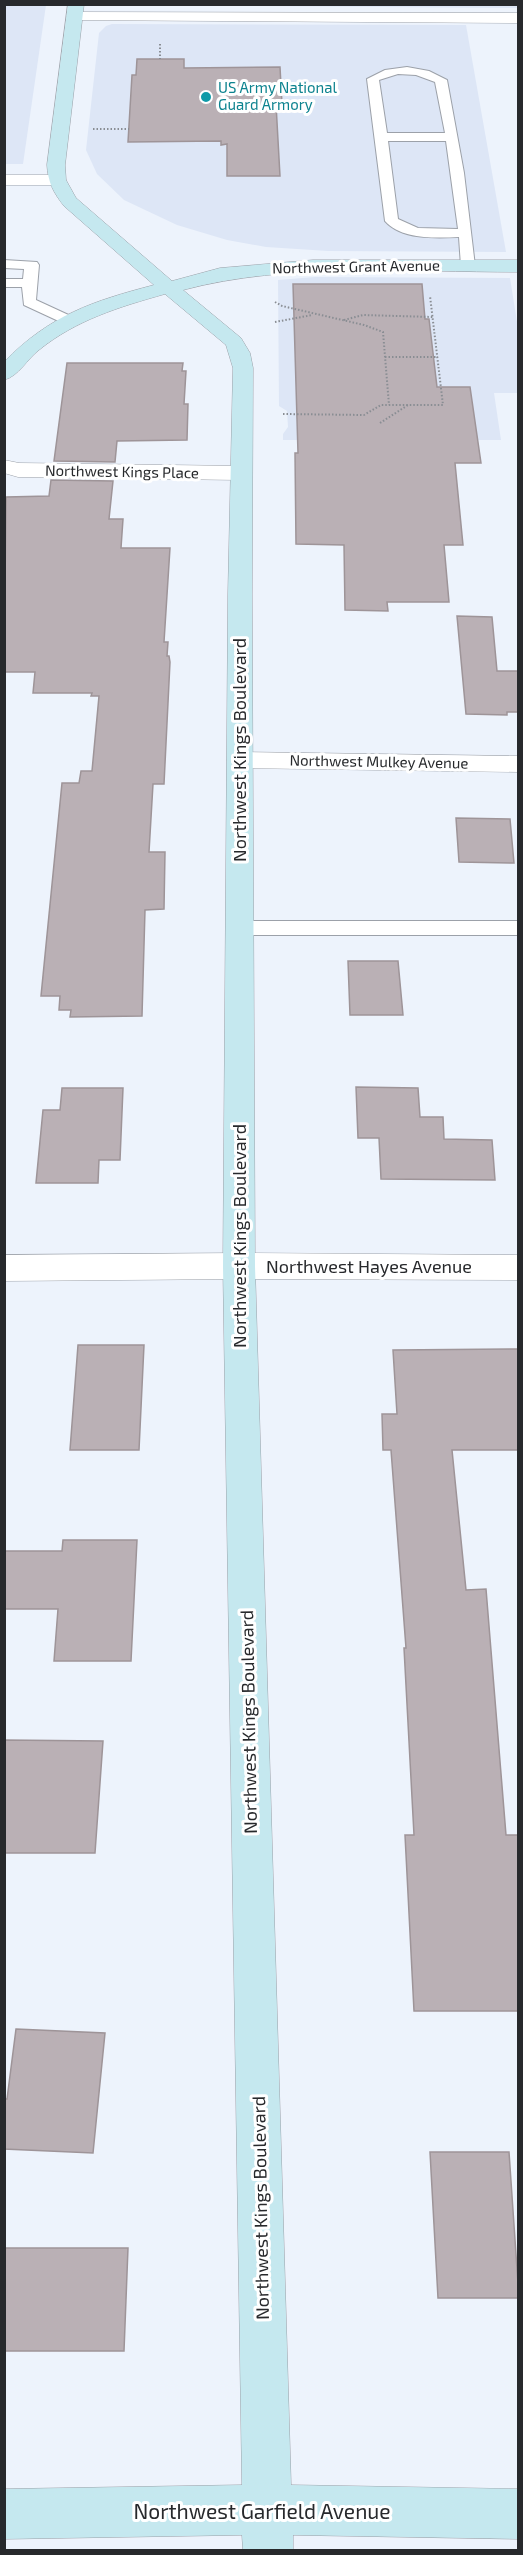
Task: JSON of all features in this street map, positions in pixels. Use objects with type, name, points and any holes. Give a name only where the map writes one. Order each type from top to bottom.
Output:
[{"type":"main road","points":[[57,180],[56,165],[75,10]]},
{"type":"main road","name":"Northwest Kings Boulevard","points":[[57,180],[62,192],[77,209],[166,287],[216,325],[234,342],[240,353],[243,369],[239,1266],[268,2530]]},
{"type":"main road","name":"Northwest Grant Avenue","points":[[4,374],[31,346],[70,321],[106,304],[220,274],[270,268],[519,267]]},
{"type":"main road","name":"Northwest Garfield Avenue","points":[[4,2514],[268,2530],[519,2514]]},
{"type":"street","points":[[75,10],[519,18]]},
{"type":"street","points":[[4,180],[57,180]]},
{"type":"street","name":"Northwest Kings Place","points":[[4,466],[18,470],[241,472]]},
{"type":"street","name":"Northwest Mulkey Avenue","points":[[240,760],[519,765]]},
{"type":"street","name":"Northwest Hayes Avenue","points":[[4,1268],[239,1266],[519,1268]]},
{"type":"lane","points":[[466,233],[425,233],[403,229],[392,221],[373,79],[383,72],[411,71],[430,74],[441,80],[466,233],[468,266]]},
{"type":"lane","points":[[381,137],[452,137]]},
{"type":"lane","points":[[4,264],[32,265],[29,302],[70,321]]},
{"type":"lane","points":[[4,283],[29,284]]},
{"type":"lane","points":[[240,928],[519,928]]},
{"type":"path","points":[[84,129],[129,129]]},
{"type":"path","points":[[283,414],[364,415],[381,405],[443,405],[430,295]]},
{"type":"path","points":[[275,302],[383,332],[389,405]]},
{"type":"path","points":[[275,322],[292,317],[317,315]]},
{"type":"path","points":[[343,320],[363,315],[433,317]]},
{"type":"path","points":[[385,357],[438,357]]},
{"type":"path","points":[[380,423],[409,405]]},
{"type":"shaded area","points":[[105,4],[518,4],[518,8],[105,5]]},
{"type":"shaded area","points":[[4,5],[46,5],[23,164],[5,164]]},
{"type":"shaded area","points":[[112,24],[466,25],[506,252],[328,251],[266,247],[227,240],[177,225],[124,200],[97,174],[86,150],[99,33]]},
{"type":"shaded area","points":[[315,277],[510,278],[518,328],[518,393],[494,393],[501,440],[283,440],[283,434],[288,427],[287,411],[279,406],[278,280]]},
{"type":"building","points":[[137,59],[184,59],[184,68],[280,67],[282,104],[276,104],[280,176],[227,176],[227,144],[221,145],[221,141],[128,142],[132,75],[136,75]]},
{"type":"building","points":[[293,284],[422,284],[425,319],[429,319],[437,387],[470,387],[481,463],[455,463],[463,545],[444,545],[449,602],[387,602],[388,611],[345,610],[344,545],[296,544],[295,453],[298,453]]},
{"type":"building","points":[[67,363],[183,363],[182,371],[186,371],[184,404],[188,404],[187,440],[117,441],[115,462],[54,461]]},
{"type":"building","points":[[51,480],[113,481],[109,519],[123,519],[121,548],[170,548],[164,642],[168,642],[167,656],[170,662],[164,784],[153,784],[149,852],[165,852],[164,909],[145,910],[142,1016],[70,1017],[71,1010],[59,1010],[60,996],[41,996],[62,783],[79,783],[81,771],[92,771],[99,696],[91,696],[92,693],[33,693],[35,672],[4,672],[6,497],[49,496]]},
{"type":"building","points":[[457,616],[492,617],[497,671],[519,671],[519,712],[507,712],[507,715],[466,714]]},
{"type":"building","points":[[456,818],[510,819],[514,863],[459,862]]},
{"type":"building","points":[[348,961],[398,961],[403,1015],[350,1015]]},
{"type":"building","points":[[356,1087],[418,1088],[420,1117],[443,1117],[444,1139],[492,1140],[495,1180],[381,1179],[379,1138],[358,1138]]},
{"type":"building","points":[[62,1088],[123,1088],[120,1160],[99,1160],[98,1183],[36,1183],[43,1110],[60,1110]]},
{"type":"building","points":[[78,1345],[144,1345],[139,1450],[70,1450]]},
{"type":"building","points":[[519,1349],[519,1450],[452,1450],[466,1590],[486,1589],[506,1835],[519,1835],[519,2011],[414,2011],[405,1835],[414,1835],[404,1648],[406,1648],[391,1450],[383,1450],[382,1414],[397,1414],[393,1350]]},
{"type":"building","points":[[63,1540],[137,1540],[131,1661],[54,1661],[58,1609],[4,1609],[4,1551],[62,1551]]},
{"type":"building","points":[[4,1740],[103,1741],[95,1853],[4,1853]]},
{"type":"building","points":[[16,2029],[105,2033],[93,2153],[4,2149],[4,2099],[7,2099]]},
{"type":"building","points":[[430,2152],[509,2152],[519,2298],[438,2298]]},
{"type":"building","points":[[4,2248],[128,2248],[124,2351],[4,2351]]},
{"type":"place","name":"US Army National Guard Armory","points":[[206,97]]}]
